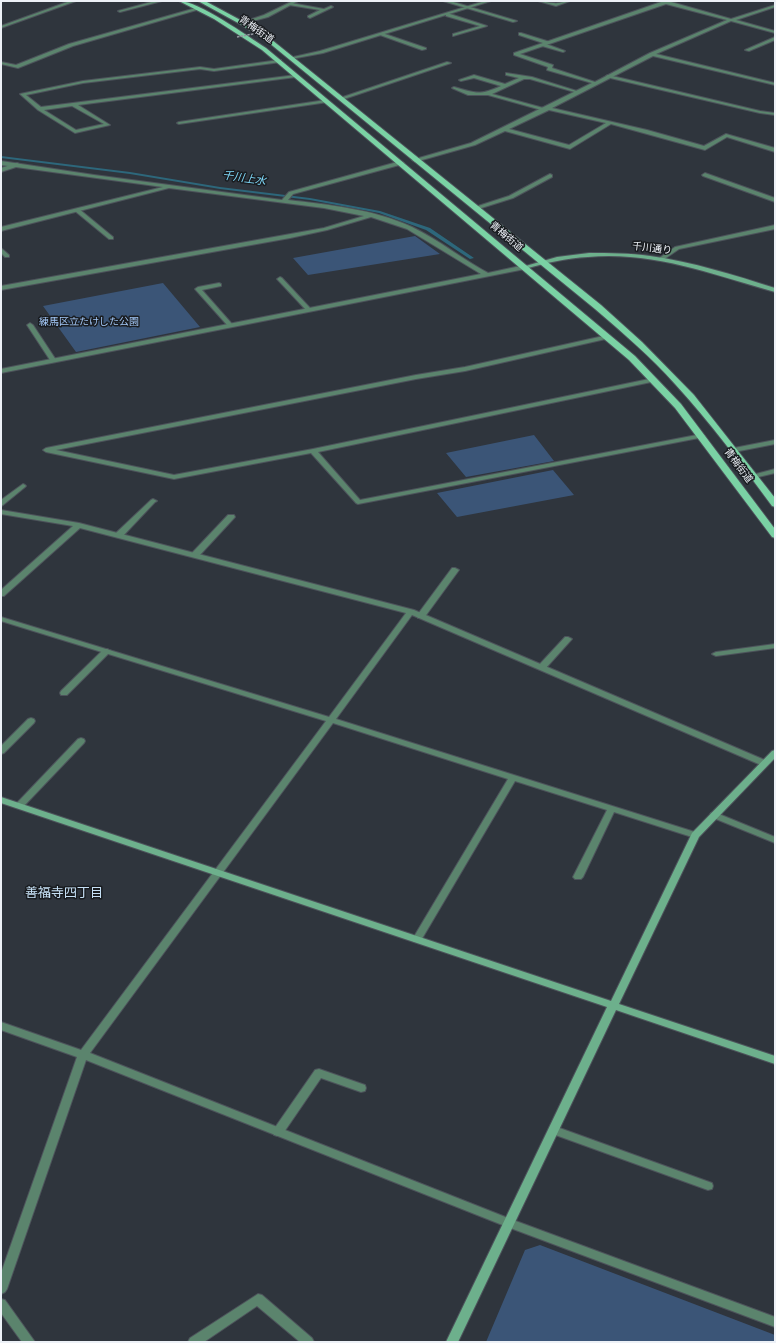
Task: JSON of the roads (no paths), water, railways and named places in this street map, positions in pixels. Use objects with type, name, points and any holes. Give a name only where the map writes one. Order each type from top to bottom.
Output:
[{"type":"main road","name":"青梅街道","points":[[182,1],[235,29],[279,61],[632,358],[678,406],[775,534]]},
{"type":"main road","name":"青梅街道","points":[[201,1],[242,23],[291,58],[598,307],[642,346],[678,382],[734,450],[775,504]]},
{"type":"street","points":[[1,27],[74,1]]},
{"type":"street","points":[[120,11],[160,1]]},
{"type":"street","points":[[242,23],[266,16],[296,1]]},
{"type":"street","points":[[445,1],[515,21]]},
{"type":"street","points":[[291,58],[321,52],[489,1]]},
{"type":"street","points":[[540,1],[556,5],[568,1]]},
{"type":"street","points":[[595,83],[550,69],[551,66],[516,54],[666,1],[775,32]]},
{"type":"street","points":[[291,4],[325,10]]},
{"type":"street","points":[[415,160],[473,144],[546,109],[652,54],[731,20],[775,6]]},
{"type":"street","points":[[310,17],[331,7]]},
{"type":"street","points":[[1,63],[16,66],[71,45],[198,9]]},
{"type":"street","points":[[448,14],[485,26],[455,35]]},
{"type":"street","points":[[382,34],[424,49]]},
{"type":"street","points":[[520,34],[563,51]]},
{"type":"street","points":[[747,50],[775,38]]},
{"type":"street","points":[[652,54],[775,84]]},
{"type":"street","points":[[73,104],[108,125],[75,132],[40,109],[22,94],[98,80],[200,68],[214,70],[279,61]]},
{"type":"street","points":[[342,98],[448,63]]},
{"type":"street","points":[[508,74],[523,78],[530,78],[578,92]]},
{"type":"street","points":[[40,109],[296,76]]},
{"type":"street","points":[[461,80],[474,76],[506,86]]},
{"type":"street","points":[[608,76],[775,114]]},
{"type":"street","points":[[488,94],[523,78]]},
{"type":"street","points":[[454,88],[470,94],[488,94],[610,123],[705,148],[726,135],[775,150]]},
{"type":"street","points":[[179,124],[326,101]]},
{"type":"street","points":[[504,129],[570,147],[610,123]]},
{"type":"street","points":[[1,163],[173,187],[284,200],[371,216],[396,223],[424,235],[476,270],[486,274]]},
{"type":"street","points":[[284,200],[291,193],[401,163]]},
{"type":"street","points":[[1,170],[17,165]]},
{"type":"street","points":[[705,175],[775,200]]},
{"type":"street","points":[[475,208],[510,197],[550,176]]},
{"type":"street","points":[[1,229],[173,187]]},
{"type":"street","points":[[77,210],[111,238]]},
{"type":"street","points":[[1,288],[290,236],[324,229],[371,216]]},
{"type":"street","points":[[661,258],[677,248],[775,227]]},
{"type":"street","points":[[1,250],[7,256]]},
{"type":"street","name":"千川通り","points":[[525,267],[541,262],[596,255],[661,258],[692,265],[775,290]]},
{"type":"street","points":[[1,371],[525,267]]},
{"type":"street","points":[[280,279],[308,309]]},
{"type":"street","points":[[219,285],[198,289],[230,325]]},
{"type":"street","points":[[30,325],[54,360]]},
{"type":"street","points":[[608,338],[465,369],[416,377],[46,450],[174,477],[313,451],[654,380]]},
{"type":"street","points":[[313,451],[358,502],[702,436]]},
{"type":"street","points":[[734,450],[775,442]]},
{"type":"street","points":[[754,476],[775,472]]},
{"type":"street","points":[[1,504],[23,486]]},
{"type":"street","points":[[119,535],[154,501]]},
{"type":"street","points":[[1,512],[79,525],[411,612],[764,763]]},
{"type":"street","points":[[195,555],[231,518]]},
{"type":"street","points":[[1,594],[79,525]]},
{"type":"street","points":[[421,616],[455,570]]},
{"type":"street","points":[[1,1289],[83,1055],[411,612]]},
{"type":"street","points":[[1,619],[332,720],[695,835]]},
{"type":"street","points":[[542,667],[568,639]]},
{"type":"street","points":[[716,654],[775,646]]},
{"type":"street","points":[[64,693],[107,651]]},
{"type":"street","points":[[1,751],[31,721]]},
{"type":"street","points":[[18,806],[81,741]]},
{"type":"street","points":[[452,1342],[695,835],[775,753]]},
{"type":"street","points":[[416,940],[513,778]]},
{"type":"street","points":[[1,800],[775,1060]]},
{"type":"street","points":[[578,877],[612,808]]},
{"type":"street","points":[[714,815],[775,840]]},
{"type":"street","points":[[1,1026],[83,1055],[509,1223],[775,1322]]},
{"type":"street","points":[[278,1132],[319,1073],[361,1088]]},
{"type":"street","points":[[554,1130],[708,1186]]},
{"type":"street","points":[[194,1342],[258,1299],[308,1342]]},
{"type":"street","points":[[1,1304],[29,1342]]},
{"type":"waterway","name":"千川上水","points":[[1,157],[130,173],[220,188],[310,199],[380,212],[428,229],[472,258]]},
{"type":"district","name":"善福寺四丁目","points":[[64,894]]},
{"type":"park label","name":"練馬区立たけした公園","points":[[89,323]]}]
